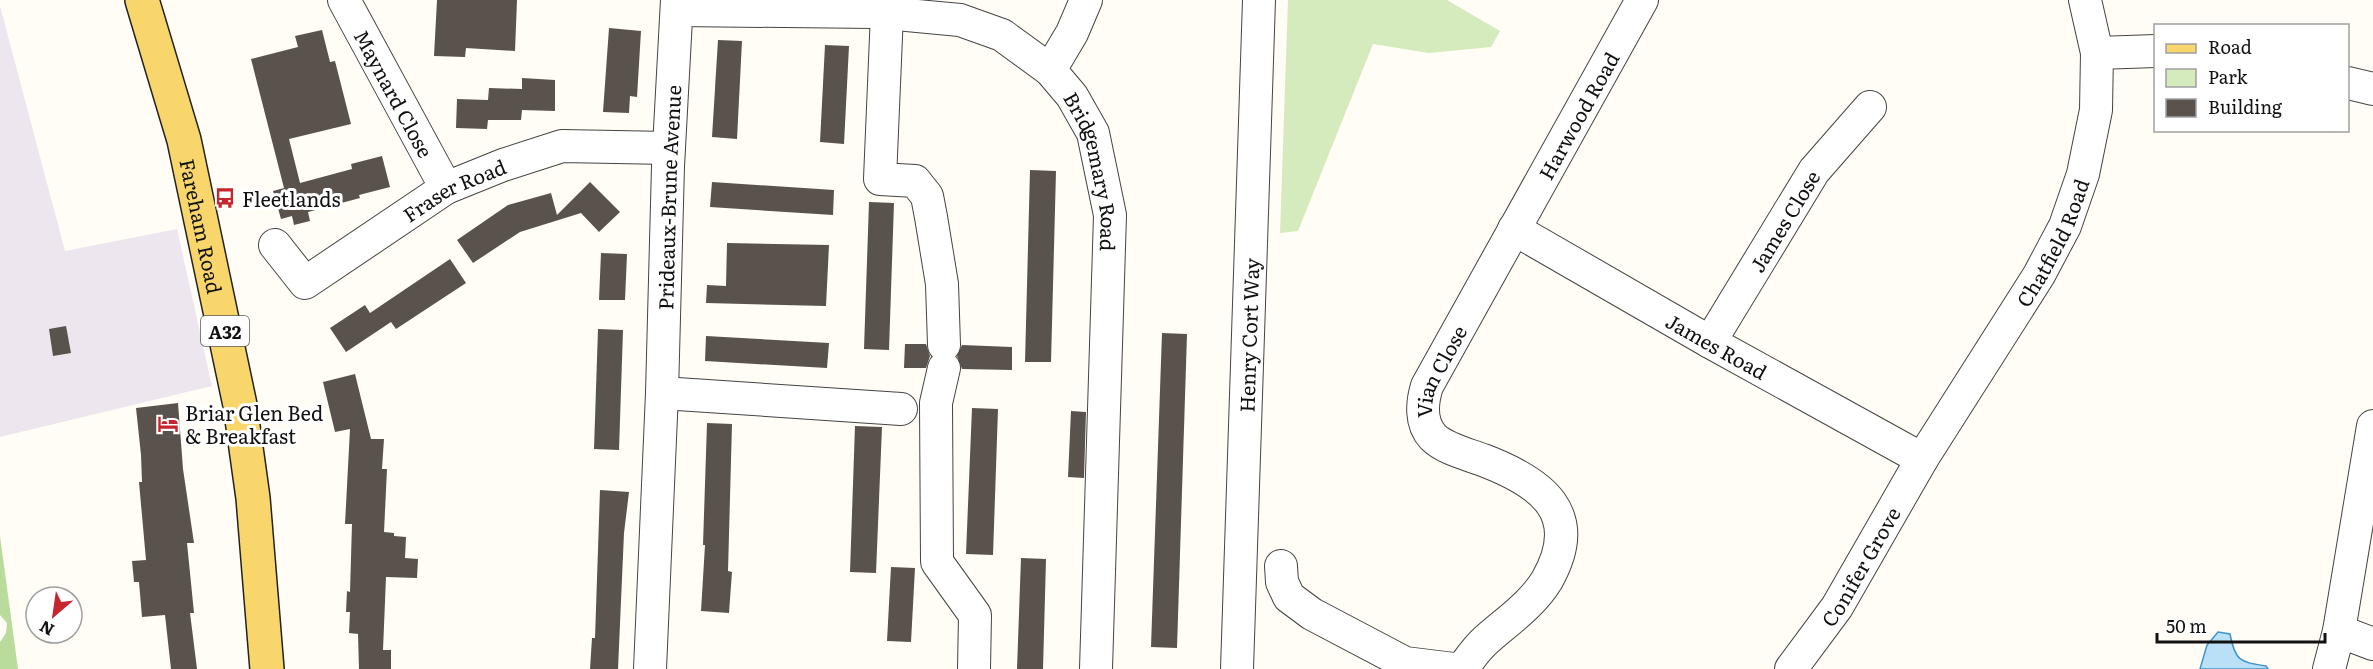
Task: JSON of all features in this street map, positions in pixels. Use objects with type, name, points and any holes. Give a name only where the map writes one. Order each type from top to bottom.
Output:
[{"type":"main road","name":"Fareham Road","points":[[142,0],[184,140],[240,405],[253,498],[267,669]]},
{"type":"street","name":"Maynard Close","points":[[344,0],[446,188]]},
{"type":"street","points":[[1050,70],[1072,33],[1086,0]]},
{"type":"street","name":"Henry Cort Way","points":[[1237,669],[1259,0]]},
{"type":"street","name":"Harwood Road","points":[[1514,229],[1642,0]]},
{"type":"street","name":"Chatfield Road","points":[[1922,459],[2039,275],[2065,226],[2083,174],[2096,110],[2097,53],[2085,0]]},
{"type":"street","name":"Bridgemary Road","points":[[677,5],[887,13],[960,20],[1002,35],[1050,70],[1072,96],[1093,133],[1110,215],[1105,440],[1096,669]]},
{"type":"street","name":"Prideaux-Brune Avenue","points":[[650,669],[662,393],[669,148],[677,5]]},
{"type":"street","points":[[887,13],[880,179],[915,181],[927,196],[942,284],[944,356],[936,403],[937,562],[975,615],[974,669]]},
{"type":"street","points":[[2097,53],[2154,51]]},
{"type":"street","points":[[2349,83],[2373,89]]},
{"type":"street","name":"James Close","points":[[1710,342],[1814,171],[1870,107]]},
{"type":"street","name":"Fraser Road","points":[[274,245],[305,283],[446,188],[503,165],[562,146],[669,148]]},
{"type":"street","name":"James Road","points":[[1514,229],[1710,342],[1922,459]]},
{"type":"street","name":"Vian Close","points":[[1462,669],[1482,643],[1527,605],[1546,582],[1558,556],[1562,534],[1558,518],[1549,499],[1532,482],[1442,444],[1432,436],[1424,422],[1423,399],[1428,386],[1514,229]]},
{"type":"street","points":[[662,393],[901,409]]},
{"type":"street","points":[[2329,669],[2339,631],[2373,426]]},
{"type":"street","name":"Conifer Grove","points":[[1791,669],[1837,607],[1922,459]]},
{"type":"street","points":[[1281,566],[1282,609],[1312,614],[1405,663],[1454,669]]},
{"type":"street","points":[[2339,631],[2373,644]]},
{"type":"shaded area","points":[[0,6],[65,251],[177,229],[212,386],[0,437]]},
{"type":"green space","points":[[1288,0],[1447,0],[1500,31],[1491,47],[1429,53],[1373,44],[1298,231],[1280,233]]},
{"type":"green space","points":[[0,536],[18,669],[0,669],[0,642],[6,633],[7,623],[0,615]]},
{"type":"water","points":[[2218,632],[2230,634],[2234,650],[2240,659],[2266,666],[2268,669],[2200,669],[2207,645]]},
{"type":"building","points":[[437,0],[517,0],[515,51],[466,48],[465,57],[434,56]]},
{"type":"building","points":[[609,28],[641,31],[637,97],[630,96],[629,113],[603,112]]},
{"type":"building","points":[[322,30],[330,62],[335,61],[351,124],[289,139],[300,183],[352,169],[351,164],[382,156],[390,187],[308,212],[310,221],[294,225],[292,216],[281,219],[273,191],[284,188],[251,59],[298,47],[295,36]]},
{"type":"building","points":[[718,40],[742,41],[737,139],[712,137]]},
{"type":"building","points":[[825,45],[849,46],[844,144],[820,142]]},
{"type":"building","points":[[522,78],[555,80],[555,111],[522,110],[521,120],[488,120],[487,129],[456,128],[457,99],[488,100],[489,88],[522,89]]},
{"type":"building","points":[[1030,170],[1056,171],[1051,362],[1025,362]]},
{"type":"building","points":[[590,182],[620,212],[599,232],[581,213],[520,232],[473,263],[457,240],[508,205],[551,193],[557,215]]},
{"type":"building","points":[[712,182],[834,190],[833,215],[710,207]]},
{"type":"building","points":[[869,202],[894,203],[889,350],[864,349]]},
{"type":"building","points":[[727,243],[829,245],[826,306],[706,303],[707,285],[726,286]]},
{"type":"building","points":[[601,253],[627,254],[625,300],[599,300]]},
{"type":"building","points":[[450,259],[466,283],[396,329],[391,322],[346,352],[330,328],[365,305],[370,313]]},
{"type":"building","points":[[66,326],[71,353],[53,356],[49,329]]},
{"type":"building","points":[[598,329],[623,330],[619,450],[594,449]]},
{"type":"building","points":[[1162,333],[1187,334],[1177,648],[1151,647]]},
{"type":"building","points":[[706,336],[829,343],[827,368],[705,361]]},
{"type":"building","points":[[905,344],[926,344],[930,356],[926,368],[904,368]]},
{"type":"building","points":[[962,345],[1012,347],[1012,370],[962,369],[957,356]]},
{"type":"building","points":[[355,374],[371,439],[384,439],[382,469],[387,469],[384,532],[406,537],[405,558],[418,559],[417,578],[386,577],[383,650],[391,650],[391,669],[359,669],[358,634],[349,633],[350,612],[346,612],[347,591],[350,592],[352,524],[345,524],[350,429],[335,432],[323,382]]},
{"type":"building","points":[[178,403],[183,469],[194,543],[187,543],[194,613],[190,613],[197,669],[171,669],[165,615],[142,617],[139,582],[134,582],[132,561],[146,560],[139,482],[142,482],[141,455],[136,408]]},
{"type":"building","points":[[972,408],[998,409],[993,555],[966,554]]},
{"type":"building","points":[[1071,411],[1086,412],[1084,478],[1068,477]]},
{"type":"building","points":[[707,423],[732,424],[728,571],[732,572],[729,613],[701,611],[705,545],[703,545]]},
{"type":"building","points":[[855,426],[882,427],[876,573],[850,572]]},
{"type":"building","points":[[600,490],[629,492],[624,533],[618,669],[590,669],[592,638],[595,638]]},
{"type":"building","points":[[1021,558],[1046,559],[1043,669],[1017,669]]},
{"type":"building","points":[[891,567],[915,568],[911,642],[887,641]]},
{"type":"place","name":"Fleetlands","points":[[225,198]]},
{"type":"place","name":"Briar Glen Bed & Breakfast","points":[[168,424]]}]
